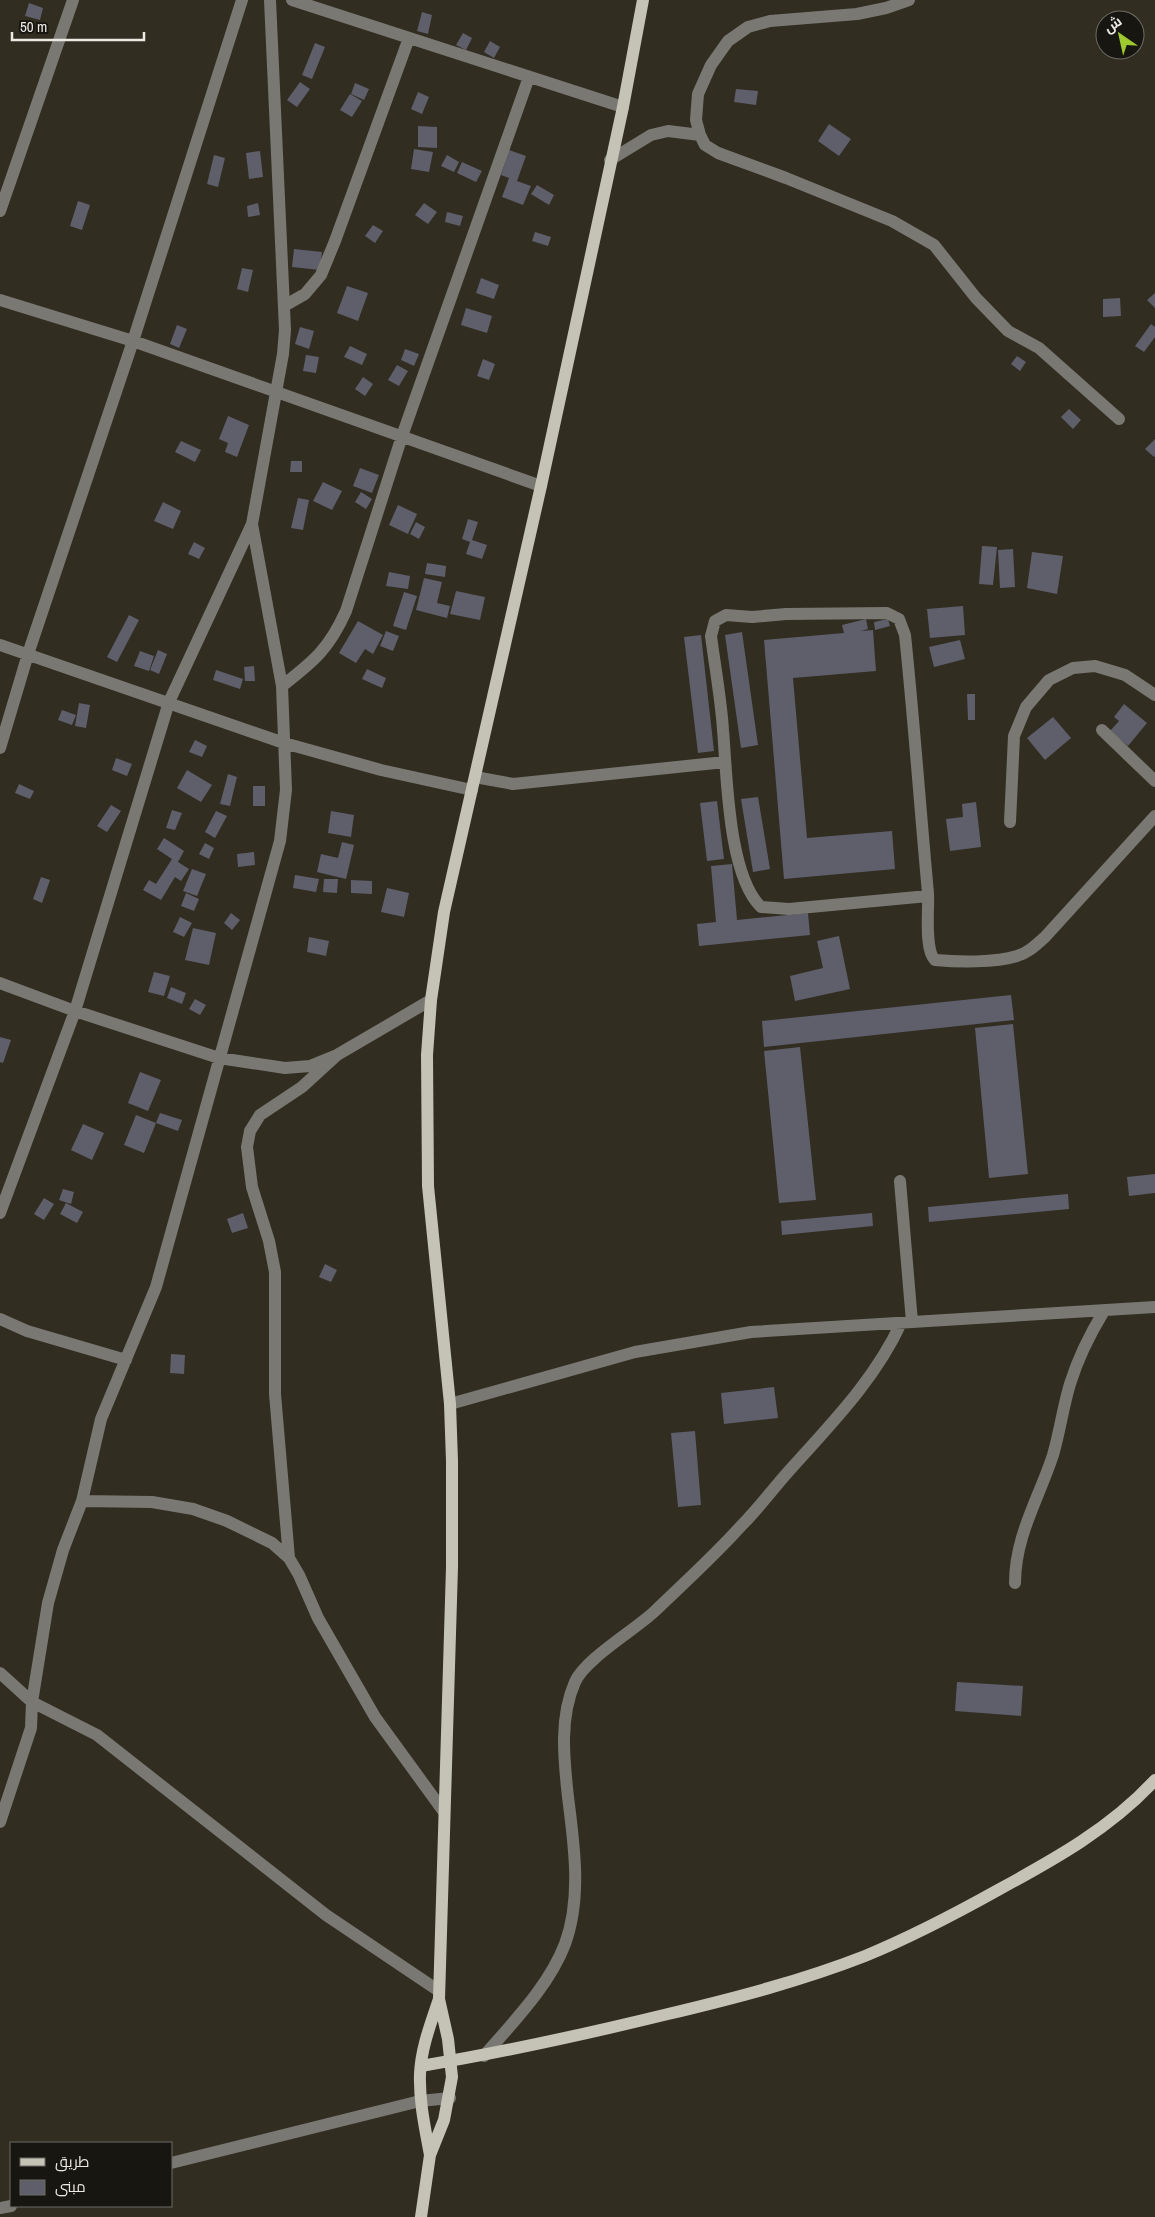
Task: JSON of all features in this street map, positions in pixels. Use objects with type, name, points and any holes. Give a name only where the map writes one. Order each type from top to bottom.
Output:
[{"type":"main road","points":[[421,2217],[430,2154],[444,2120],[450,2098],[452,2077],[448,2039],[439,1995],[452,1567],[452,1460],[450,1404],[428,1186],[426,1073],[431,1000],[444,912],[541,486],[623,107],[643,0]]},
{"type":"main road","points":[[421,2066],[484,2056],[718,2002],[788,1983],[863,1956],[915,1934],[1030,1874],[1114,1819],[1155,1780]]},
{"type":"main road","points":[[430,2154],[420,2100],[421,2066],[424,2046],[439,1995]]},
{"type":"street","points":[[0,211],[73,0]]},
{"type":"street","points":[[0,748],[28,654],[133,341],[242,0]]},
{"type":"street","points":[[0,1213],[75,1011],[169,702],[252,524],[285,330],[270,0]]},
{"type":"street","points":[[292,0],[623,107]]},
{"type":"street","points":[[909,0],[886,8],[857,14],[770,21],[748,27],[728,41],[710,65],[698,94],[696,120],[705,146],[718,153],[892,221],[934,245],[976,298],[1008,331],[1039,348],[1119,419]]},
{"type":"street","points":[[284,306],[305,294],[321,275],[409,38]]},
{"type":"street","points":[[282,686],[317,658],[337,631],[361,571],[402,436],[529,77]]},
{"type":"street","points":[[610,160],[651,135],[668,130],[700,135]]},
{"type":"street","points":[[0,300],[133,341],[541,486]]},
{"type":"street","points":[[0,1822],[31,1728],[32,1702],[48,1603],[63,1550],[82,1501],[101,1419],[113,1386],[156,1288],[280,841],[286,790],[282,686],[252,524]]},
{"type":"street","points":[[928,896],[789,908],[760,907],[750,893],[736,855],[711,636],[715,621],[726,615],[752,617],[786,614],[893,614],[899,619],[905,635],[928,896],[929,950],[935,960],[992,960],[1016,957],[1030,950],[1045,937],[1155,816]]},
{"type":"street","points":[[0,645],[284,743],[381,770],[472,790]]},
{"type":"street","points":[[1010,822],[1014,736],[1026,707],[1049,680],[1073,668],[1095,666],[1125,674],[1155,695]]},
{"type":"street","points":[[1102,730],[1155,781]]},
{"type":"street","points":[[475,777],[513,784],[577,779],[650,768],[725,762]]},
{"type":"street","points":[[0,983],[75,1011],[219,1058],[285,1068],[310,1066],[337,1055],[431,1000]]},
{"type":"street","points":[[289,1558],[275,1394],[275,1272],[269,1242],[252,1187],[247,1148],[250,1131],[260,1115],[302,1087],[337,1055]]},
{"type":"street","points":[[484,2056],[513,2023],[542,1985],[564,1945],[570,1927],[575,1881],[565,1767],[564,1731],[568,1704],[576,1680],[592,1662],[650,1615],[741,1526],[863,1384],[906,1322],[900,1180]]},
{"type":"street","points":[[450,1404],[635,1352],[751,1332],[1155,1307]]},
{"type":"street","points":[[1015,1583],[1015,1566],[1020,1543],[1053,1455],[1070,1385],[1084,1345],[1104,1310]]},
{"type":"street","points":[[0,1319],[27,1331],[126,1360]]},
{"type":"street","points":[[82,1501],[152,1502],[193,1509],[258,1535],[272,1543],[289,1558],[299,1575],[318,1618],[370,1709],[444,1812]]},
{"type":"street","points":[[0,1673],[32,1702],[97,1734],[326,1915],[439,1995]]},
{"type":"street","points":[[172,2163],[420,2100],[450,2098]]},
{"type":"building","points":[[29,3],[43,8],[40,20],[25,16]]},
{"type":"building","points":[[422,12],[432,15],[428,34],[417,31]]},
{"type":"building","points":[[463,33],[472,38],[466,50],[456,45]]},
{"type":"building","points":[[490,41],[500,47],[494,58],[484,52]]},
{"type":"building","points":[[315,43],[325,47],[312,79],[302,75]]},
{"type":"building","points":[[300,82],[310,89],[297,107],[287,100]]},
{"type":"building","points":[[355,83],[369,89],[364,100],[351,94]]},
{"type":"building","points":[[736,89],[758,91],[756,105],[734,102]]},
{"type":"building","points":[[418,92],[429,97],[422,114],[411,109]]},
{"type":"building","points":[[350,94],[362,101],[352,117],[340,110]]},
{"type":"building","points":[[829,124],[851,139],[839,156],[818,141]]},
{"type":"building","points":[[418,126],[437,127],[437,148],[418,147]]},
{"type":"building","points":[[414,149],[433,152],[429,172],[411,169]]},
{"type":"building","points":[[509,150],[526,156],[517,181],[531,186],[523,205],[502,197],[509,178],[501,175]]},
{"type":"building","points":[[260,151],[263,177],[249,179],[246,153]]},
{"type":"building","points":[[214,155],[225,158],[218,187],[207,184]]},
{"type":"building","points":[[447,155],[459,162],[454,172],[441,166]]},
{"type":"building","points":[[462,162],[482,171],[476,182],[457,173]]},
{"type":"building","points":[[537,185],[554,195],[549,205],[531,194]]},
{"type":"building","points":[[78,201],[90,205],[82,230],[70,226]]},
{"type":"building","points":[[258,203],[260,215],[248,217],[247,206]]},
{"type":"building","points":[[424,203],[437,212],[428,224],[415,215]]},
{"type":"building","points":[[447,212],[463,216],[460,226],[445,222]]},
{"type":"building","points":[[373,225],[383,231],[375,243],[365,236]]},
{"type":"building","points":[[535,232],[551,237],[548,246],[532,241]]},
{"type":"building","points":[[294,249],[322,252],[320,270],[292,267]]},
{"type":"building","points":[[242,268],[253,270],[248,292],[237,289]]},
{"type":"building","points":[[481,278],[499,285],[494,299],[476,293]]},
{"type":"building","points":[[347,286],[368,293],[358,321],[337,313]]},
{"type":"building","points":[[1155,293],[1155,308],[1147,300]]},
{"type":"building","points":[[1120,298],[1121,316],[1103,317],[1103,299]]},
{"type":"building","points":[[466,308],[492,316],[487,333],[461,325]]},
{"type":"building","points":[[1151,324],[1155,327],[1155,337],[1144,352],[1135,346]]},
{"type":"building","points":[[177,325],[187,329],[179,348],[170,344]]},
{"type":"building","points":[[300,327],[314,331],[309,349],[295,344]]},
{"type":"building","points":[[350,346],[367,354],[362,365],[344,357]]},
{"type":"building","points":[[405,349],[419,354],[414,366],[401,360]]},
{"type":"building","points":[[306,355],[319,357],[316,373],[303,371]]},
{"type":"building","points":[[1017,356],[1026,362],[1020,371],[1011,364]]},
{"type":"building","points":[[483,359],[495,364],[489,380],[477,376]]},
{"type":"building","points":[[397,365],[408,371],[399,386],[388,380]]},
{"type":"building","points":[[363,377],[373,384],[365,396],[355,389]]},
{"type":"building","points":[[1069,409],[1081,420],[1073,429],[1061,417]]},
{"type":"building","points":[[228,416],[249,425],[237,457],[225,452],[228,443],[219,439]]},
{"type":"building","points":[[1155,439],[1155,456],[1154,457],[1145,449]]},
{"type":"building","points":[[181,441],[201,450],[195,462],[175,452]]},
{"type":"building","points":[[291,461],[302,461],[302,472],[290,472]]},
{"type":"building","points":[[360,468],[379,475],[372,493],[353,486]]},
{"type":"building","points":[[323,482],[342,491],[332,510],[313,501]]},
{"type":"building","points":[[361,492],[372,499],[366,509],[355,502]]},
{"type":"building","points":[[298,498],[309,500],[303,530],[291,528]]},
{"type":"building","points":[[163,502],[181,511],[173,529],[154,521]]},
{"type":"building","points":[[398,505],[417,514],[408,534],[389,525]]},
{"type":"building","points":[[468,519],[478,522],[472,540],[487,545],[482,559],[466,554],[470,542],[462,539]]},
{"type":"building","points":[[416,522],[425,527],[419,539],[410,534]]},
{"type":"building","points":[[194,542],[205,548],[199,559],[188,554]]},
{"type":"building","points":[[982,546],[997,547],[993,585],[979,584]]},
{"type":"building","points":[[1013,549],[1015,587],[1000,588],[998,550]]},
{"type":"building","points":[[1032,552],[1063,556],[1057,594],[1027,588]]},
{"type":"building","points":[[427,563],[446,566],[445,577],[425,574]]},
{"type":"building","points":[[389,572],[410,576],[408,589],[386,586]]},
{"type":"building","points":[[424,578],[442,582],[437,603],[450,606],[447,618],[416,610]]},
{"type":"building","points":[[456,591],[485,597],[480,620],[450,614]]},
{"type":"building","points":[[404,592],[417,596],[406,630],[393,626]]},
{"type":"building","points":[[963,606],[965,635],[930,638],[927,609]]},
{"type":"building","points":[[129,615],[139,620],[117,662],[107,657]]},
{"type":"building","points":[[866,619],[868,629],[861,631],[873,630],[876,671],[793,678],[807,838],[892,831],[895,869],[784,879],[764,640],[844,633],[842,625]]},
{"type":"building","points":[[888,619],[890,626],[875,630],[874,622]]},
{"type":"building","points":[[358,621],[383,635],[373,654],[365,649],[356,663],[339,653]]},
{"type":"building","points":[[386,631],[399,636],[393,651],[380,646]]},
{"type":"building","points":[[742,632],[758,745],[741,748],[725,635]]},
{"type":"building","points":[[701,635],[714,751],[698,753],[684,637]]},
{"type":"building","points":[[960,640],[965,659],[934,667],[929,647]]},
{"type":"building","points":[[158,650],[167,654],[159,674],[150,670]]},
{"type":"building","points":[[140,651],[154,656],[149,671],[134,666]]},
{"type":"building","points":[[254,666],[255,681],[245,681],[244,667]]},
{"type":"building","points":[[367,669],[386,678],[382,688],[362,679]]},
{"type":"building","points":[[216,670],[243,679],[240,689],[213,680]]},
{"type":"building","points":[[967,694],[975,694],[975,720],[968,720]]},
{"type":"building","points":[[79,703],[90,705],[86,728],[75,726]]},
{"type":"building","points":[[1124,704],[1147,723],[1128,746],[1110,731],[1119,721],[1114,717]]},
{"type":"building","points":[[62,710],[76,715],[72,725],[58,720]]},
{"type":"building","points":[[1053,717],[1071,738],[1045,760],[1027,738]]},
{"type":"building","points":[[195,740],[207,746],[202,757],[189,752]]},
{"type":"building","points":[[116,758],[132,764],[127,776],[112,770]]},
{"type":"building","points":[[187,770],[212,785],[201,802],[177,788]]},
{"type":"building","points":[[228,774],[237,777],[230,806],[220,804]]},
{"type":"building","points":[[19,784],[34,791],[30,799],[15,793]]},
{"type":"building","points":[[253,786],[265,786],[265,806],[253,806]]},
{"type":"building","points":[[758,797],[770,869],[753,872],[741,799]]},
{"type":"building","points":[[717,801],[724,859],[707,861],[700,803]]},
{"type":"building","points":[[976,802],[981,847],[950,851],[946,819],[963,817],[962,804]]},
{"type":"building","points":[[111,805],[121,811],[107,832],[97,826]]},
{"type":"building","points":[[172,810],[182,813],[175,830],[166,828]]},
{"type":"building","points":[[216,811],[227,816],[215,838],[205,832]]},
{"type":"building","points":[[331,811],[354,815],[351,837],[328,833]]},
{"type":"building","points":[[164,838],[184,851],[178,862],[189,869],[181,881],[175,877],[161,900],[143,890],[149,880],[156,884],[172,859],[157,849]]},
{"type":"building","points":[[342,842],[354,845],[346,879],[317,872],[321,854],[338,858]]},
{"type":"building","points":[[205,843],[214,848],[209,859],[199,854]]},
{"type":"building","points":[[254,852],[255,865],[238,867],[237,854]]},
{"type":"building","points":[[732,864],[737,920],[808,913],[810,935],[699,946],[697,924],[716,922],[711,866]]},
{"type":"building","points":[[192,869],[206,874],[197,896],[183,891]]},
{"type":"building","points":[[295,875],[319,879],[316,892],[293,888]]},
{"type":"building","points":[[41,877],[50,880],[42,903],[33,899]]},
{"type":"building","points":[[324,879],[338,879],[337,893],[323,892]]},
{"type":"building","points":[[351,880],[372,881],[372,894],[351,893]]},
{"type":"building","points":[[387,888],[409,893],[404,917],[381,912]]},
{"type":"building","points":[[186,893],[199,899],[194,911],[181,906]]},
{"type":"building","points":[[231,913],[240,920],[232,930],[224,923]]},
{"type":"building","points":[[180,917],[192,923],[184,937],[173,932]]},
{"type":"building","points":[[193,928],[216,933],[209,965],[185,960]]},
{"type":"building","points":[[839,936],[850,989],[795,1001],[790,976],[823,968],[817,941]]},
{"type":"building","points":[[309,937],[329,941],[326,956],[307,952]]},
{"type":"building","points":[[154,972],[170,976],[164,996],[148,992]]},
{"type":"building","points":[[171,987],[186,993],[182,1004],[167,998]]},
{"type":"building","points":[[1011,995],[1014,1020],[764,1047],[762,1021]]},
{"type":"building","points":[[195,999],[206,1005],[200,1015],[189,1009]]},
{"type":"building","points":[[1013,1024],[1028,1174],[989,1178],[975,1028]]},
{"type":"building","points":[[0,1037],[11,1040],[3,1063],[0,1062]]},
{"type":"building","points":[[800,1047],[816,1200],[779,1203],[764,1051]]},
{"type":"building","points":[[140,1072],[161,1080],[148,1111],[128,1103]]},
{"type":"building","points":[[160,1113],[182,1120],[178,1131],[156,1123]]},
{"type":"building","points":[[136,1115],[156,1123],[144,1153],[124,1145]]},
{"type":"building","points":[[83,1124],[104,1133],[92,1160],[71,1150]]},
{"type":"building","points":[[1155,1174],[1155,1193],[1129,1196],[1127,1177]]},
{"type":"building","points":[[63,1189],[74,1192],[71,1204],[59,1200]]},
{"type":"building","points":[[1068,1194],[1069,1209],[929,1222],[928,1207]]},
{"type":"building","points":[[44,1198],[54,1204],[44,1220],[34,1214]]},
{"type":"building","points":[[66,1203],[83,1212],[77,1223],[60,1214]]},
{"type":"building","points":[[243,1213],[248,1228],[232,1233],[227,1219]]},
{"type":"building","points":[[872,1213],[873,1226],[782,1235],[781,1221]]},
{"type":"building","points":[[325,1264],[337,1270],[331,1282],[319,1277]]},
{"type":"building","points":[[171,1354],[185,1355],[184,1374],[170,1373]]},
{"type":"building","points":[[774,1387],[778,1418],[724,1424],[721,1393]]},
{"type":"building","points":[[695,1431],[701,1505],[678,1507],[671,1433]]},
{"type":"building","points":[[957,1682],[1023,1686],[1021,1716],[955,1711]]}]
